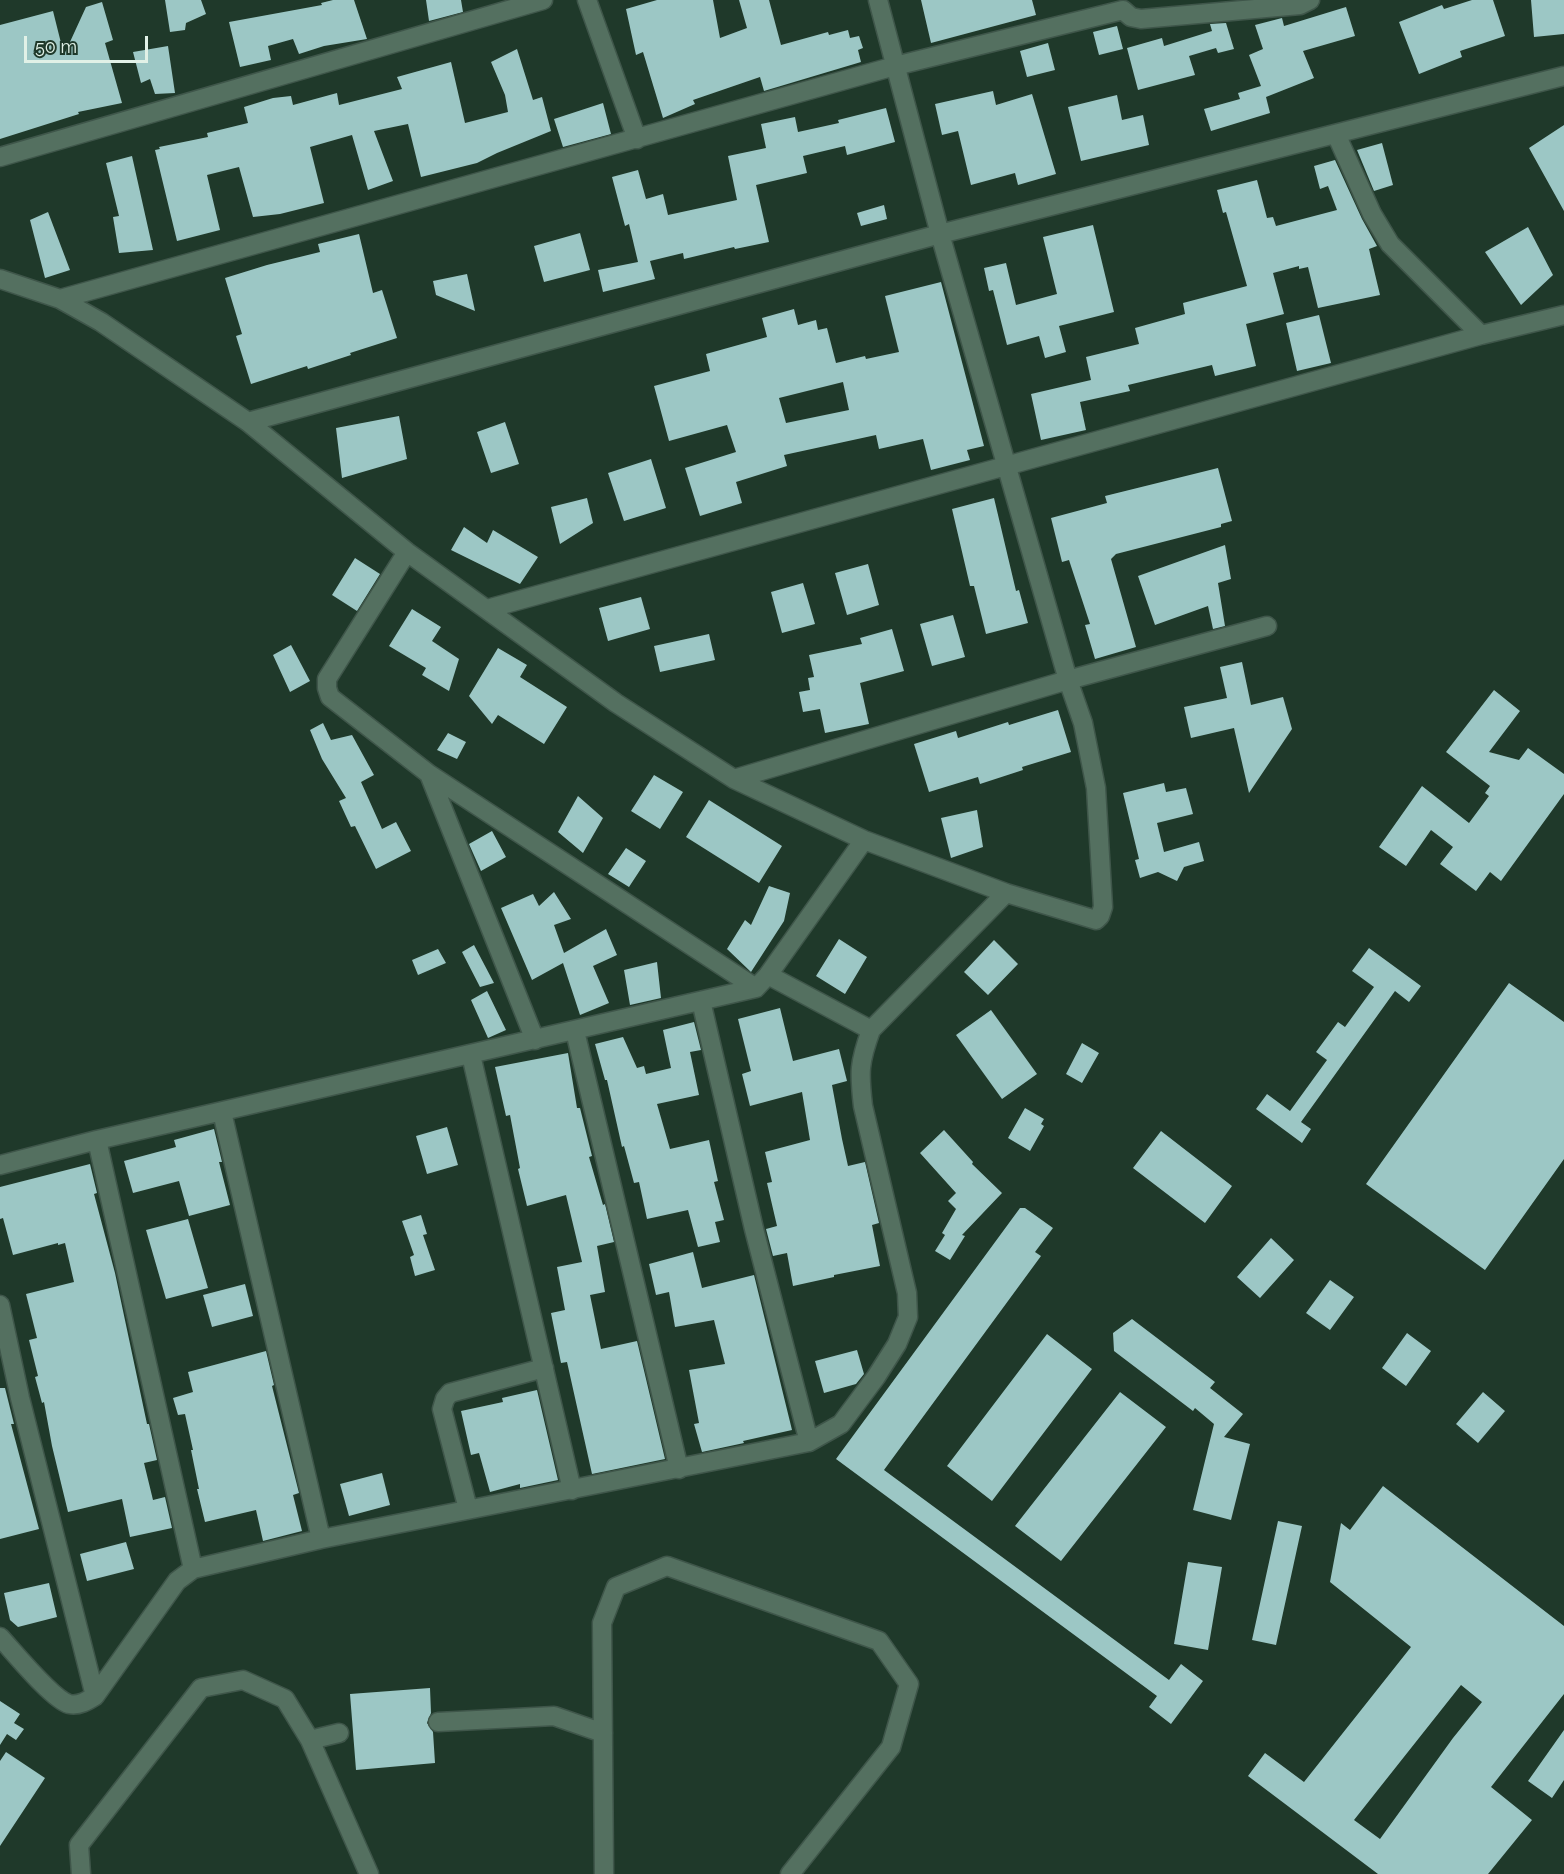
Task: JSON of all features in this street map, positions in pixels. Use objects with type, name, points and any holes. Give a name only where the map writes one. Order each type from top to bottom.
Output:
[{"type":"street","points":[[0,157],[543,0]]},
{"type":"street","points":[[587,0],[637,139]]},
{"type":"street","points":[[0,279],[60,299],[101,322],[248,422],[407,552],[616,703],[734,779],[864,840],[1006,893],[1096,920],[1103,907],[1096,788],[1083,723],[1068,680],[940,234],[878,0]]},
{"type":"street","points":[[60,299],[1121,5],[1131,17],[1141,19],[1302,2]]},
{"type":"street","points":[[248,422],[940,234],[1564,76]]},
{"type":"street","points":[[1336,134],[1372,214],[1390,244],[1481,335]]},
{"type":"street","points":[[487,609],[1481,335],[1564,315]]},
{"type":"street","points":[[407,552],[327,679],[330,697],[429,774],[756,988]]},
{"type":"street","points":[[734,779],[1068,680],[1267,626]]},
{"type":"street","points":[[429,774],[536,1040]]},
{"type":"street","points":[[0,1165],[97,1140],[756,988],[768,975],[864,840]]},
{"type":"street","points":[[1,1640],[56,1697],[69,1704],[83,1704],[95,1696],[177,1581],[193,1569],[321,1539],[809,1442],[841,1424],[897,1344],[908,1317],[907,1293],[863,1106],[859,1077],[861,1059],[871,1030],[1006,893]]},
{"type":"street","points":[[768,975],[871,1030]]},
{"type":"street","points":[[701,1002],[754,1229],[809,1442]]},
{"type":"street","points":[[575,1031],[679,1468]]},
{"type":"street","points":[[471,1055],[572,1490]]},
{"type":"street","points":[[222,1112],[321,1539]]},
{"type":"street","points":[[97,1140],[193,1569]]},
{"type":"street","points":[[0,1305],[20,1398],[95,1696]]},
{"type":"street","points":[[468,1509],[442,1408],[445,1399],[450,1394],[544,1368]]},
{"type":"street","points":[[604,1874],[602,1623],[616,1587],[667,1566],[879,1641],[909,1684],[891,1748],[790,1874]]},
{"type":"street","points":[[81,1874],[79,1845],[201,1688],[243,1680],[285,1699],[310,1740],[369,1874]]},
{"type":"street","points":[[438,1722],[554,1716],[603,1733]]},
{"type":"street","points":[[310,1740],[339,1733]]},
{"type":"building","points":[[165,0],[201,0],[206,14],[186,23],[185,30],[170,32]]},
{"type":"building","points":[[333,0],[354,0],[367,39],[324,46],[299,54],[293,39],[268,46],[271,60],[240,67],[229,22],[322,5],[321,3]]},
{"type":"building","points":[[426,0],[461,0],[463,12],[429,21]]},
{"type":"building","points":[[657,0],[713,0],[720,38],[747,28],[739,0],[769,0],[781,45],[828,32],[829,35],[848,30],[850,38],[859,36],[863,48],[858,50],[861,62],[764,91],[760,77],[693,100],[695,104],[663,118],[643,52],[636,55],[626,9]]},
{"type":"building","points":[[921,0],[1032,0],[1036,15],[931,43]]},
{"type":"building","points":[[1472,0],[1493,0],[1505,36],[1460,51],[1462,57],[1419,74],[1399,22],[1442,5],[1444,9]]},
{"type":"building","points":[[1531,0],[1564,0],[1564,34],[1534,37]]},
{"type":"building","points":[[102,2],[113,40],[105,43],[122,103],[78,112],[79,114],[0,139],[0,25],[53,11],[64,55],[86,7]]},
{"type":"building","points":[[1346,7],[1355,36],[1303,51],[1314,78],[1266,97],[1270,113],[1211,131],[1204,109],[1240,99],[1238,93],[1261,86],[1249,55],[1263,49],[1255,25],[1282,18],[1284,26]]},
{"type":"building","points":[[1226,23],[1234,49],[1218,53],[1216,48],[1189,56],[1195,75],[1138,90],[1127,48],[1162,38],[1164,46],[1212,31],[1210,24]]},
{"type":"building","points":[[1117,26],[1123,49],[1099,55],[1093,32]]},
{"type":"building","points":[[1048,43],[1055,70],[1027,77],[1020,51]]},
{"type":"building","points":[[168,46],[175,93],[155,94],[150,79],[141,83],[133,52]]},
{"type":"building","points":[[517,49],[533,100],[542,97],[551,131],[477,163],[421,177],[408,124],[374,131],[393,181],[368,190],[352,135],[310,147],[324,203],[280,214],[253,217],[239,167],[207,175],[220,230],[177,241],[155,150],[160,149],[159,147],[208,137],[207,133],[248,123],[244,107],[273,98],[291,96],[293,105],[337,93],[339,105],[402,89],[397,77],[451,62],[465,123],[508,112],[505,95],[491,62]]},
{"type":"building","points":[[993,91],[996,105],[1032,94],[1056,174],[1018,185],[1015,173],[971,185],[958,131],[942,135],[935,104]]},
{"type":"building","points":[[1117,95],[1122,120],[1143,115],[1149,145],[1081,161],[1068,107]]},
{"type":"building","points":[[603,103],[611,134],[563,147],[554,119]]},
{"type":"building","points":[[886,108],[895,142],[847,155],[845,146],[803,156],[807,173],[756,185],[769,242],[735,249],[734,247],[684,259],[683,253],[650,261],[655,279],[603,292],[598,270],[638,262],[629,224],[625,226],[612,177],[638,170],[646,199],[663,194],[668,215],[737,200],[728,156],[766,148],[761,124],[795,117],[798,132],[839,123],[838,120]]},
{"type":"building","points":[[1564,125],[1564,211],[1529,148]]},
{"type":"building","points":[[1382,143],[1393,185],[1374,191],[1357,150]]},
{"type":"building","points":[[132,156],[153,250],[119,253],[113,217],[119,216],[106,163]]},
{"type":"building","points":[[1335,160],[1377,246],[1369,249],[1380,295],[1318,308],[1308,267],[1299,269],[1299,266],[1273,273],[1284,314],[1246,324],[1256,366],[1215,376],[1212,365],[1128,385],[1130,391],[1080,402],[1086,430],[1041,440],[1031,394],[1091,380],[1086,357],[1139,344],[1135,328],[1185,314],[1183,303],[1247,286],[1226,212],[1223,213],[1217,190],[1257,180],[1267,218],[1273,217],[1276,226],[1337,210],[1328,186],[1320,189],[1314,166]]},
{"type":"building","points":[[884,205],[887,219],[861,226],[857,213]]},
{"type":"building","points":[[48,212],[70,270],[45,278],[30,220]]},
{"type":"building","points":[[1093,225],[1114,312],[1059,326],[1066,352],[1045,358],[1039,336],[1007,345],[993,290],[989,291],[984,268],[1006,263],[1016,305],[1057,294],[1043,237]]},
{"type":"building","points":[[1528,227],[1553,275],[1521,305],[1485,252]]},
{"type":"building","points":[[580,233],[590,270],[544,282],[534,246]]},
{"type":"building","points":[[359,234],[373,293],[382,290],[397,338],[308,369],[307,366],[251,384],[236,336],[242,334],[225,278],[320,252],[318,244]]},
{"type":"building","points":[[467,274],[475,311],[436,295],[433,281]]},
{"type":"building","points":[[941,282],[984,446],[967,450],[970,460],[931,470],[923,439],[879,449],[876,435],[784,455],[787,466],[736,482],[742,503],[700,516],[685,468],[736,452],[727,425],[669,441],[654,386],[710,371],[706,354],[767,337],[762,318],[794,309],[798,325],[816,320],[818,330],[827,328],[836,363],[865,356],[866,359],[899,352],[885,296]],"holes":[[[843,382],[849,410],[786,423],[779,398]]]},
{"type":"building","points":[[1319,315],[1331,363],[1297,371],[1286,323]]},
{"type":"building","points":[[399,416],[407,459],[342,478],[336,428]]},
{"type":"building","points":[[505,422],[519,464],[491,473],[477,432]]},
{"type":"building","points":[[651,459],[666,508],[624,521],[608,473]]},
{"type":"building","points":[[1218,468],[1232,521],[1221,524],[1221,527],[1116,554],[1111,559],[1136,647],[1095,659],[1085,625],[1090,624],[1069,560],[1062,562],[1051,518],[1107,503],[1105,496]]},
{"type":"building","points":[[587,498],[593,523],[560,544],[551,507]]},
{"type":"building","points":[[994,498],[1016,591],[1019,590],[1028,623],[986,634],[974,586],[970,586],[952,509]]},
{"type":"building","points":[[464,527],[487,543],[493,530],[538,557],[520,584],[451,550]]},
{"type":"building","points":[[1225,545],[1231,579],[1218,583],[1225,626],[1213,629],[1208,606],[1155,625],[1138,576]]},
{"type":"building","points":[[355,558],[380,574],[357,611],[332,595]]},
{"type":"building","points":[[868,564],[879,605],[847,615],[835,573]]},
{"type":"building","points":[[803,583],[815,624],[782,633],[771,592]]},
{"type":"building","points":[[641,597],[650,629],[608,641],[599,608]]},
{"type":"building","points":[[412,609],[441,627],[432,641],[459,659],[449,691],[422,675],[426,668],[389,646]]},
{"type":"building","points":[[953,615],[965,657],[932,666],[920,624]]},
{"type":"building","points":[[892,629],[904,671],[860,683],[869,724],[825,733],[820,709],[803,712],[799,692],[810,690],[808,678],[814,677],[809,655],[862,644],[860,638]]},
{"type":"building","points":[[709,634],[715,660],[660,672],[654,646]]},
{"type":"building","points":[[291,645],[310,681],[290,692],[273,655]]},
{"type":"building","points":[[498,648],[527,665],[520,677],[567,707],[544,744],[498,715],[492,724],[469,696]]},
{"type":"building","points":[[1242,662],[1251,705],[1283,697],[1292,729],[1249,793],[1234,728],[1191,738],[1184,707],[1227,698],[1220,667]]},
{"type":"building","points":[[1494,690],[1520,711],[1489,752],[1519,760],[1528,748],[1564,774],[1564,794],[1501,881],[1490,872],[1476,891],[1440,864],[1453,847],[1431,830],[1406,866],[1379,847],[1422,786],[1469,823],[1489,796],[1485,793],[1490,786],[1446,752]]},
{"type":"building","points":[[1058,710],[1071,752],[1022,767],[1023,770],[980,784],[978,777],[929,792],[914,744],[956,731],[958,738],[1008,722],[1009,725]]},
{"type":"building","points":[[323,723],[331,740],[352,735],[374,775],[361,782],[382,829],[396,822],[411,851],[376,869],[355,826],[351,827],[339,801],[346,798],[322,759],[310,730]]},
{"type":"building","points":[[448,733],[466,742],[457,759],[437,750]]},
{"type":"building","points":[[654,775],[683,792],[660,829],[631,811]]},
{"type":"building","points":[[1164,783],[1166,792],[1186,788],[1193,814],[1157,823],[1164,852],[1199,842],[1204,861],[1184,867],[1177,881],[1158,872],[1140,878],[1135,860],[1139,859],[1123,793]]},
{"type":"building","points":[[578,796],[603,818],[583,853],[558,832]]},
{"type":"building","points":[[709,800],[782,846],[759,883],[686,837]]},
{"type":"building","points":[[977,810],[983,847],[951,858],[941,818]]},
{"type":"building","points":[[492,831],[506,857],[481,871],[469,844]]},
{"type":"building","points":[[626,848],[646,861],[629,887],[608,874]]},
{"type":"building","points":[[769,886],[790,893],[784,921],[751,972],[727,949],[745,920],[751,925]]},
{"type":"building","points":[[554,892],[571,919],[554,925],[564,953],[606,929],[617,955],[593,966],[609,1003],[580,1015],[563,963],[532,980],[501,908],[533,894],[539,906]]},
{"type":"building","points":[[839,939],[867,957],[845,994],[816,976]]},
{"type":"building","points":[[994,940],[1018,964],[988,995],[964,972]]},
{"type":"building","points":[[474,945],[494,983],[480,987],[462,952]]},
{"type":"building","points":[[1369,948],[1421,986],[1409,1002],[1395,991],[1301,1122],[1311,1129],[1302,1143],[1256,1109],[1267,1094],[1290,1111],[1327,1060],[1316,1052],[1338,1022],[1345,1027],[1374,987],[1352,971]]},
{"type":"building","points":[[438,949],[446,963],[418,975],[412,960]]},
{"type":"building","points":[[657,962],[661,998],[630,1005],[624,970]]},
{"type":"building","points":[[1509,983],[1564,1022],[1564,1159],[1485,1270],[1366,1184]]},
{"type":"building","points":[[487,991],[506,1030],[488,1038],[471,1000]]},
{"type":"building","points":[[780,1008],[793,1061],[839,1049],[847,1081],[832,1085],[848,1166],[865,1162],[879,1223],[872,1225],[880,1266],[793,1286],[787,1253],[773,1256],[766,1229],[777,1226],[767,1183],[772,1182],[765,1152],[810,1140],[802,1092],[750,1106],[742,1074],[751,1071],[738,1019]]},
{"type":"building","points":[[991,1010],[1037,1074],[1002,1099],[956,1035]]},
{"type":"building","points":[[694,1022],[701,1050],[690,1052],[699,1095],[657,1104],[670,1149],[709,1140],[718,1181],[714,1182],[724,1220],[715,1222],[720,1242],[698,1247],[688,1210],[647,1219],[639,1182],[634,1183],[624,1146],[622,1147],[607,1080],[605,1080],[595,1044],[623,1037],[637,1068],[644,1066],[646,1074],[671,1068],[663,1030]]},
{"type":"building","points":[[1082,1043],[1099,1053],[1082,1083],[1066,1074]]},
{"type":"building","points":[[568,1053],[577,1108],[580,1108],[592,1156],[589,1157],[603,1205],[605,1204],[614,1242],[597,1246],[605,1292],[590,1295],[601,1349],[637,1341],[665,1459],[592,1474],[567,1362],[561,1363],[551,1313],[565,1310],[557,1267],[582,1262],[566,1195],[527,1206],[518,1169],[520,1168],[510,1115],[506,1116],[495,1067]]},
{"type":"building","points":[[1025,1108],[1044,1119],[1041,1124],[1044,1126],[1030,1151],[1008,1138]]},
{"type":"building","points":[[447,1127],[458,1165],[427,1174],[416,1136]]},
{"type":"building","points":[[214,1129],[222,1162],[219,1162],[230,1205],[189,1216],[179,1181],[133,1193],[124,1161],[176,1147],[174,1140]]},
{"type":"building","points":[[944,1130],[973,1162],[972,1164],[1002,1193],[962,1235],[965,1236],[950,1260],[935,1251],[956,1209],[948,1201],[956,1193],[920,1153]]},
{"type":"building","points":[[1161,1131],[1232,1186],[1205,1223],[1133,1168]]},
{"type":"building","points":[[90,1164],[97,1193],[94,1194],[115,1273],[147,1424],[149,1424],[157,1460],[144,1463],[153,1500],[165,1497],[172,1528],[130,1537],[122,1499],[68,1512],[44,1402],[42,1403],[35,1377],[38,1376],[29,1340],[37,1338],[26,1294],[74,1282],[65,1243],[13,1255],[3,1218],[0,1219],[0,1187]]},
{"type":"building","points":[[1020,1208],[1025,1208],[1053,1228],[1035,1252],[1041,1256],[884,1470],[1169,1680],[1181,1664],[1203,1681],[1171,1724],[1149,1707],[1157,1696],[836,1459]]},
{"type":"building","points":[[421,1215],[427,1234],[423,1235],[435,1270],[415,1276],[410,1257],[414,1255],[402,1221]]},
{"type":"building","points":[[188,1219],[208,1288],[166,1299],[146,1230]]},
{"type":"building","points":[[1271,1238],[1294,1260],[1260,1298],[1237,1277]]},
{"type":"building","points":[[693,1252],[702,1288],[754,1275],[792,1430],[702,1452],[694,1424],[699,1423],[689,1370],[725,1364],[714,1320],[675,1327],[669,1292],[656,1295],[649,1264]]},
{"type":"building","points":[[1330,1280],[1354,1297],[1330,1330],[1306,1313]]},
{"type":"building","points":[[245,1284],[253,1316],[212,1327],[203,1295]]},
{"type":"building","points":[[1132,1319],[1215,1382],[1210,1388],[1243,1414],[1224,1437],[1250,1444],[1231,1520],[1193,1510],[1214,1424],[1195,1408],[1193,1411],[1114,1351],[1113,1333]]},
{"type":"building","points":[[1407,1333],[1431,1351],[1406,1386],[1382,1368]]},
{"type":"building","points":[[1047,1334],[1092,1369],[992,1501],[947,1466]]},
{"type":"building","points":[[857,1350],[864,1374],[856,1384],[824,1393],[815,1361]]},
{"type":"building","points":[[266,1351],[274,1385],[272,1386],[299,1493],[293,1495],[302,1531],[263,1541],[256,1510],[205,1522],[197,1489],[199,1489],[191,1450],[193,1450],[185,1414],[178,1415],[173,1398],[193,1392],[188,1372]]},
{"type":"building","points":[[0,1388],[5,1388],[14,1424],[11,1424],[39,1529],[0,1539]]},
{"type":"building","points":[[537,1390],[558,1480],[520,1488],[520,1484],[490,1492],[479,1453],[471,1455],[461,1411],[503,1402],[502,1398]]},
{"type":"building","points":[[1120,1392],[1166,1427],[1061,1561],[1015,1526]]},
{"type":"building","points":[[1483,1392],[1505,1411],[1478,1443],[1456,1424]]},
{"type":"building","points":[[382,1473],[390,1505],[349,1516],[340,1484]]},
{"type":"building","points":[[1383,1486],[1564,1626],[1564,1694],[1491,1787],[1532,1820],[1488,1874],[1378,1874],[1248,1776],[1265,1753],[1304,1782],[1411,1647],[1330,1582],[1341,1523],[1350,1530]],"holes":[[[1461,1685],[1482,1702],[1380,1839],[1354,1820]]]},
{"type":"building","points":[[1278,1521],[1302,1526],[1276,1645],[1252,1640]]},
{"type":"building","points":[[126,1542],[134,1569],[87,1581],[80,1554]]},
{"type":"building","points":[[1188,1562],[1222,1567],[1208,1650],[1174,1644]]},
{"type":"building","points":[[49,1583],[57,1617],[18,1627],[10,1620],[4,1593]]},
{"type":"building","points":[[430,1688],[431,1713],[427,1723],[433,1732],[435,1763],[356,1770],[350,1694]]},
{"type":"building","points":[[0,1701],[20,1714],[14,1723],[24,1729],[16,1740],[7,1734],[0,1745]]},
{"type":"building","points":[[1564,1730],[1564,1780],[1552,1798],[1528,1781]]},
{"type":"building","points":[[6,1752],[45,1778],[0,1846],[0,1761]]}]
